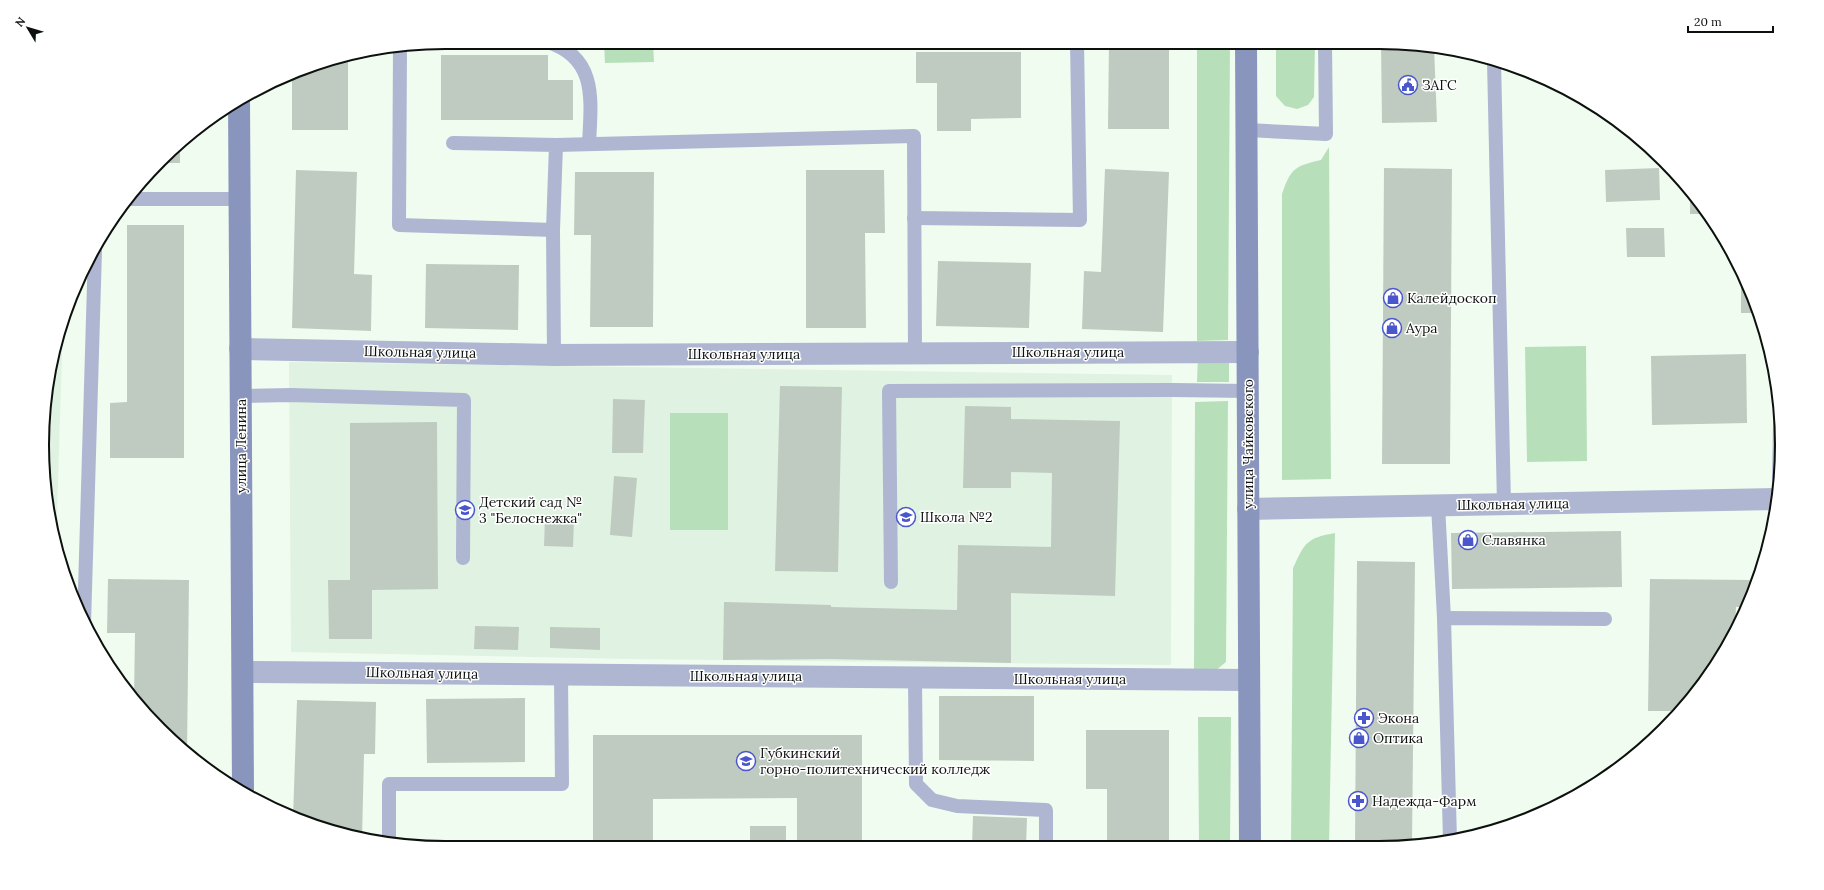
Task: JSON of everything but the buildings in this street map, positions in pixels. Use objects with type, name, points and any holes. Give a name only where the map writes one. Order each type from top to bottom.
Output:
[{"type":"street","name":"улица Чайковского","points":[[1246,49],[1250,841]]},
{"type":"street","name":"улица Ленина","points":[[239,107],[243,785]]},
{"type":"street","name":"Школьная улица","points":[[240,349],[554,355],[1248,352]]},
{"type":"street","name":"Школьная улица","points":[[1248,509],[1772,499]]},
{"type":"street","name":"Школьная улица","points":[[243,672],[1249,680]]},
{"type":"lane","points":[[564,49],[572,54],[582,67],[588,81],[591,101],[589,144]]},
{"type":"lane","points":[[914,218],[1080,220],[1077,49]]},
{"type":"lane","points":[[1247,130],[1326,134],[1325,49]]},
{"type":"lane","points":[[400,51],[399,225],[553,230]]},
{"type":"lane","points":[[1494,66],[1504,504]]},
{"type":"lane","points":[[453,143],[556,145],[914,136],[915,353]]},
{"type":"lane","points":[[554,355],[553,230],[556,145]]},
{"type":"lane","points":[[135,199],[239,199]]},
{"type":"lane","points":[[84,608],[95,261]]},
{"type":"lane","points":[[891,582],[889,391],[1248,391]]},
{"type":"lane","points":[[241,396],[291,395],[464,400],[463,558]]},
{"type":"lane","points":[[1438,505],[1444,618],[1450,834]]},
{"type":"lane","points":[[1444,618],[1605,619]]},
{"type":"lane","points":[[389,837],[389,784],[562,784],[561,675]]},
{"type":"lane","points":[[915,678],[916,784],[932,800],[957,806],[1046,810],[1046,841]]},
{"type":"shaded area","points":[[62,342],[57,521],[52,497],[49,445],[52,393]]},
{"type":"shaded area","name":"Школа №2","points":[[289,362],[1172,375],[1171,665],[629,659],[291,652]]},
{"type":"green space","points":[[604,49],[653,49],[654,62],[605,63]]},
{"type":"green space","points":[[1197,49],[1230,49],[1228,340],[1197,341]]},
{"type":"green space","points":[[1276,49],[1315,49],[1314,97],[1308,105],[1297,109],[1285,106],[1276,96]]},
{"type":"green space","points":[[1329,147],[1331,479],[1282,480],[1282,194],[1291,173],[1305,164],[1321,160]]},
{"type":"green space","points":[[1586,346],[1587,461],[1527,462],[1525,347]]},
{"type":"green space","points":[[1198,356],[1229,358],[1229,382],[1197,382]]},
{"type":"green space","points":[[1228,401],[1226,662],[1215,671],[1194,670],[1195,402]]},
{"type":"green space","points":[[670,413],[728,413],[728,530],[670,530]]},
{"type":"green space","points":[[1335,533],[1329,841],[1291,841],[1293,568],[1304,547],[1308,543],[1313,539]]},
{"type":"green space","points":[[1198,717],[1231,717],[1230,841],[1199,841]]},
{"type":"place","name":"ЗАГС","points":[[1408,85]]},
{"type":"place","name":"Калейдоскоп","points":[[1393,298]]},
{"type":"place","name":"Аура","points":[[1392,328]]},
{"type":"place","name":"Детский сад № 3 \"Белоснежка\"","points":[[465,510]]},
{"type":"place","name":"Школа №2","points":[[906,517]]},
{"type":"place","name":"Славянка","points":[[1468,540]]},
{"type":"place","name":"Экона","points":[[1364,718]]},
{"type":"place","name":"Оптика","points":[[1359,738]]},
{"type":"place","name":"Губкинский горно-политехнический колледж","points":[[746,761]]},
{"type":"place","name":"Надежда-Фарм","points":[[1358,801]]}]
